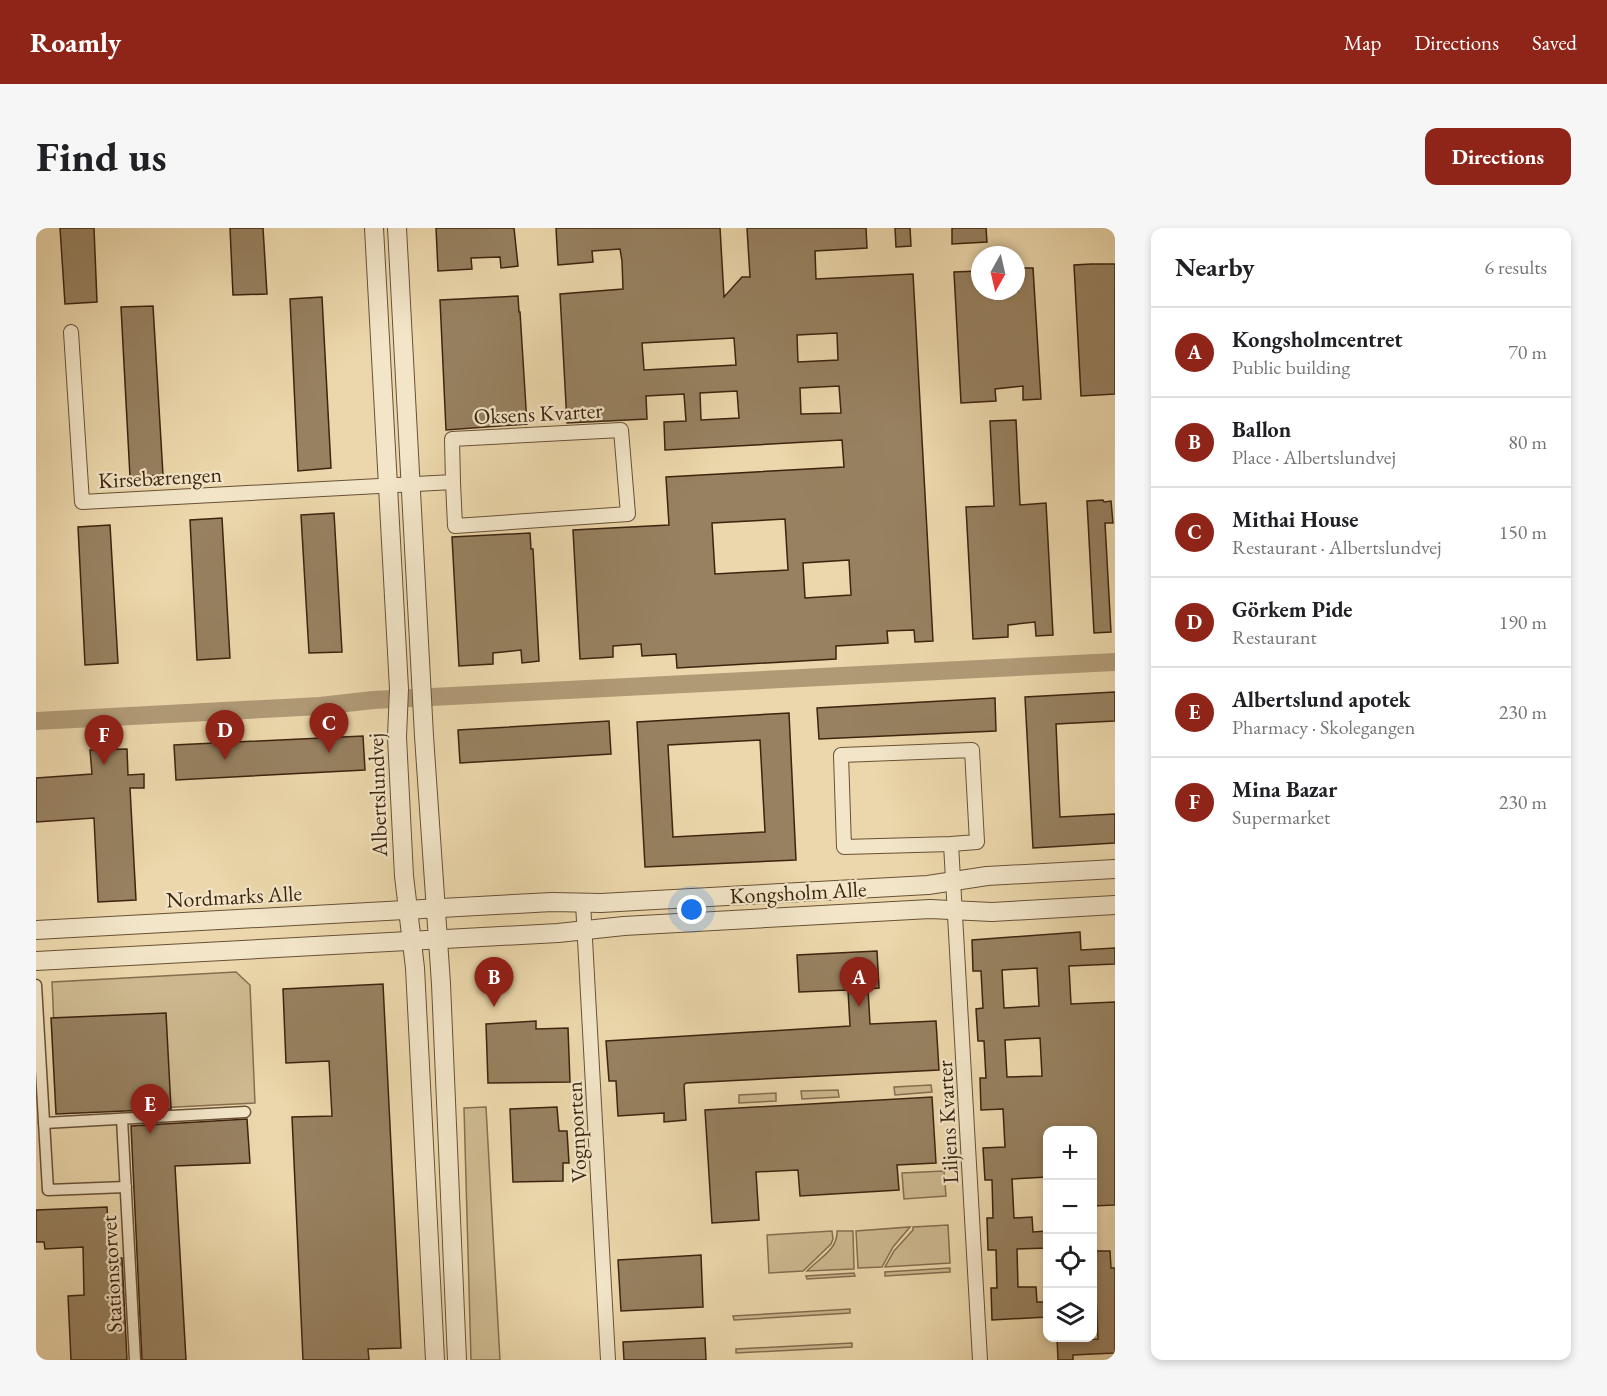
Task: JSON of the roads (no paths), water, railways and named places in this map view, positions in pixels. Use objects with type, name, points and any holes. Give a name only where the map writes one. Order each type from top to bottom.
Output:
[{"type":"street","name":"Albertslundvej","points":[[374,228],[399,689],[397,737],[404,876],[415,968],[435,1360]]},
{"type":"street","points":[[397,228],[421,688],[438,939],[457,1360]]},
{"type":"street","name":"Kirsebærengen","points":[[71,332],[82,502],[411,484]]},
{"type":"street","name":"Oksens Kvarter","points":[[621,430],[628,514],[455,526],[453,482],[452,439],[621,430]]},
{"type":"street","points":[[411,484],[453,482]]},
{"type":"street","points":[[972,750],[976,842],[951,844],[844,847],[841,755],[972,750]]},
{"type":"street","name":"Liljens Kvarter","points":[[951,844],[980,1360]]},
{"type":"street","name":"Kongsholm Alle","points":[[435,909],[916,886],[987,876],[1115,869]]},
{"type":"street","name":"Vognporten","points":[[583,903],[608,1360]]},
{"type":"street","name":"Kongsholm Alle","points":[[412,940],[930,909],[992,912],[1115,905]]},
{"type":"street","name":"Nordmarks Alle","points":[[36,930],[435,909]]},
{"type":"street","points":[[36,960],[412,940]]},
{"type":"street","points":[[36,985],[48,1190]]},
{"type":"street","points":[[44,1123],[245,1112]]},
{"type":"street","name":"Stationstorvet","points":[[122,1119],[135,1360]]},
{"type":"street","points":[[36,1191],[126,1187]]},
{"type":"waterway","points":[[36,721],[320,706],[373,700],[1115,662]]},
{"type":"place","name":"Mithai House","points":[[329,753]]},
{"type":"place","name":"Görkem Pide","points":[[225,760]]},
{"type":"place","name":"Mina Bazar","points":[[104,765]]},
{"type":"place","name":"Ballon","points":[[494,1007]]},
{"type":"place","name":"Kongsholmcentret","points":[[859,1007]]},
{"type":"place","name":"Albertslund apotek","points":[[150,1134]]}]
